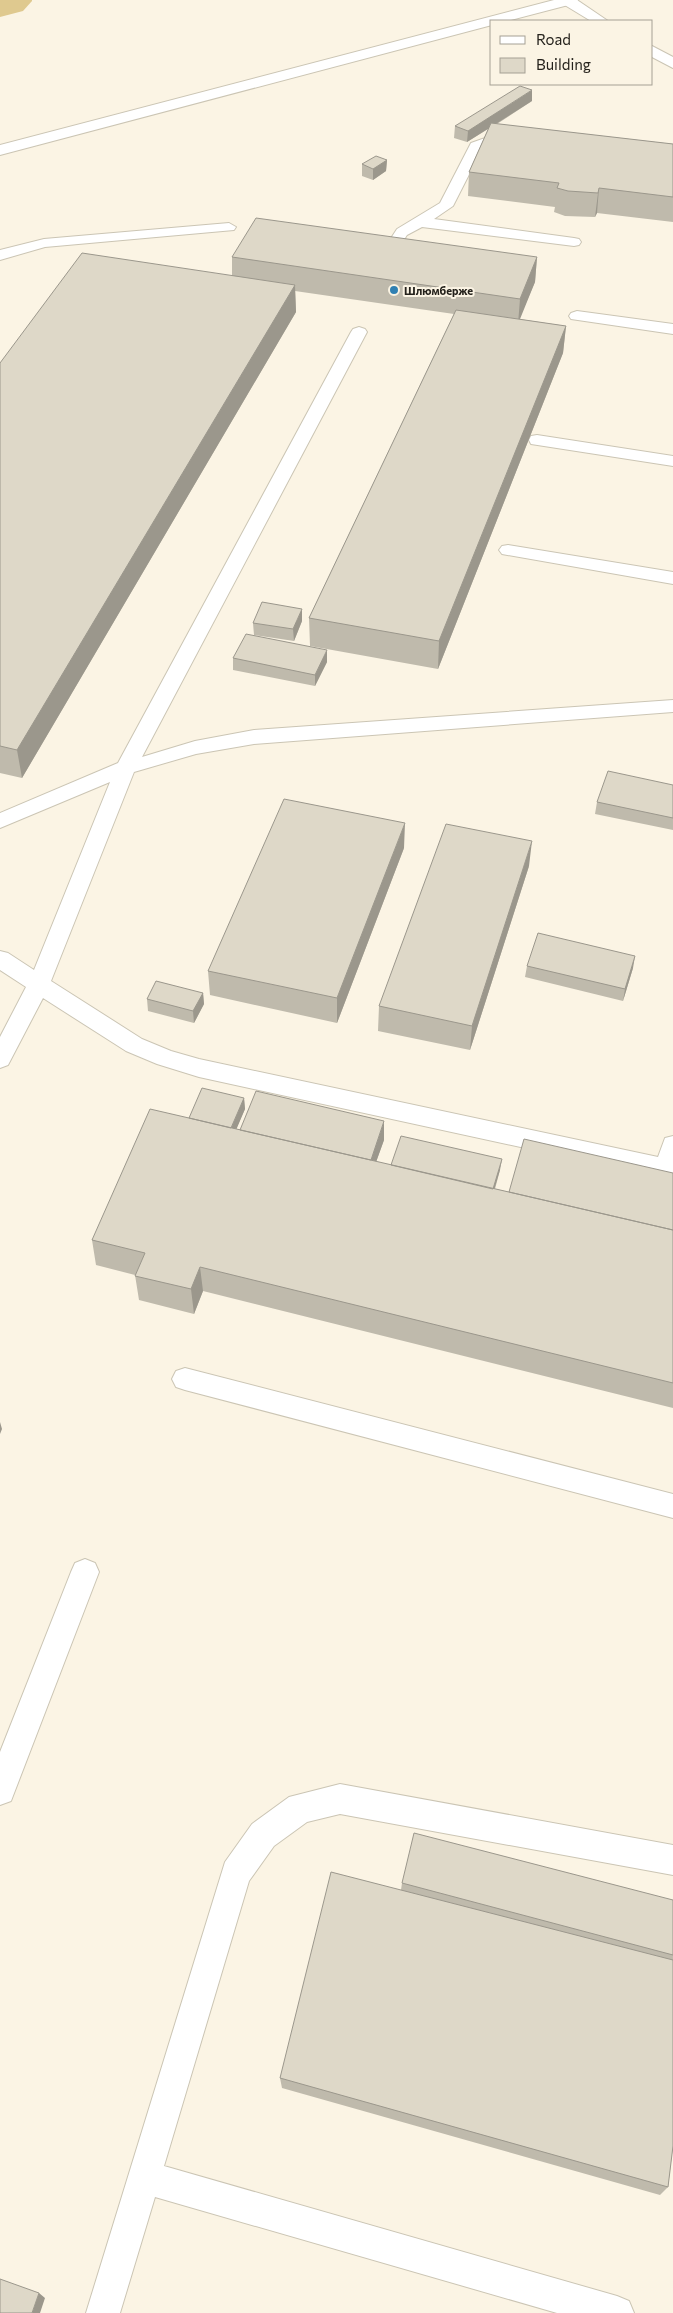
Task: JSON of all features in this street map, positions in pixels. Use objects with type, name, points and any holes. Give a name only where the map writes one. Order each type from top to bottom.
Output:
[{"type":"main road","points":[[494,20],[570,0],[600,20]]},
{"type":"main road","points":[[0,150],[490,21]]},
{"type":"main road","points":[[653,52],[673,63]]},
{"type":"lane","points":[[389,252],[402,232],[446,206],[474,148],[479,143],[488,141],[525,145]]},
{"type":"lane","points":[[421,222],[574,242]]},
{"type":"lane","points":[[0,255],[44,243],[228,227]]},
{"type":"lane","points":[[577,316],[673,330]]},
{"type":"lane","points":[[0,1059],[39,984],[126,768],[359,332]]},
{"type":"lane","points":[[537,440],[673,461]]},
{"type":"lane","points":[[508,550],[673,578]]},
{"type":"lane","points":[[0,821],[126,768],[195,748],[254,737],[673,706]]},
{"type":"lane","points":[[0,959],[134,1045],[165,1058],[198,1068],[670,1169],[673,1145]]},
{"type":"lane","points":[[185,1379],[673,1506]]},
{"type":"lane","points":[[0,1790],[86,1572]]},
{"type":"lane","points":[[103,2313],[236,1873],[263,1835],[300,1808],[340,1799],[673,1860]]},
{"type":"lane","points":[[144,2177],[617,2313]]},
{"type":"shaded area","points":[[0,0],[32,1],[23,11],[0,17]]},
{"type":"building","points":[[520,86],[532,90],[468,131],[455,126]]},
{"type":"building","points":[[491,123],[673,144],[673,197],[599,188],[598,193],[568,191],[557,188],[559,183],[469,172]]},
{"type":"building","points":[[376,156],[387,160],[373,169],[362,164]]},
{"type":"building","points":[[256,218],[537,257],[520,299],[232,257]]},
{"type":"building","points":[[82,253],[295,285],[17,750],[0,746],[0,363]]},
{"type":"building","points":[[456,310],[566,326],[439,641],[309,618]]},
{"type":"building","points":[[262,602],[302,609],[293,629],[253,623]]},
{"type":"building","points":[[246,634],[327,650],[315,675],[233,658]]},
{"type":"building","points":[[608,771],[673,785],[673,818],[597,802]]},
{"type":"building","points":[[284,799],[405,823],[337,998],[208,971]]},
{"type":"building","points":[[446,824],[532,841],[472,1026],[379,1006]]},
{"type":"building","points":[[538,933],[635,956],[625,989],[527,966]]},
{"type":"building","points":[[156,981],[203,993],[193,1011],[147,999]]},
{"type":"building","points":[[202,1088],[244,1098],[231,1128],[189,1118]]},
{"type":"building","points":[[256,1091],[384,1121],[371,1160],[240,1130]]},
{"type":"building","points":[[150,1109],[673,1230],[673,1383],[200,1267],[191,1289],[135,1276],[145,1253],[92,1240]]},
{"type":"building","points":[[401,1136],[502,1159],[493,1189],[391,1165]]},
{"type":"building","points":[[524,1139],[673,1173],[673,1230],[509,1192]]},
{"type":"building","points":[[414,1833],[673,1900],[673,1955],[402,1883]]},
{"type":"building","points":[[331,1872],[673,1960],[673,2146],[668,2187],[280,2078]]},
{"type":"building","points":[[0,2279],[39,2293],[32,2313],[0,2313]]},
{"type":"place","name":"Шлюмберже","points":[[394,290]]}]
